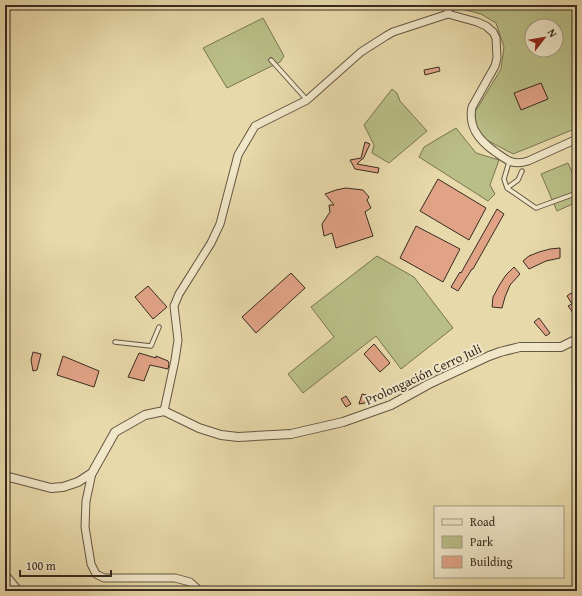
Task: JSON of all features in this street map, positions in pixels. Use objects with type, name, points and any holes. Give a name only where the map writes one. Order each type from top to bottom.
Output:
[{"type":"street","points":[[448,5],[448,14]]},
{"type":"street","points":[[200,591],[190,582],[175,578],[104,578],[96,574],[91,564],[85,527],[86,501],[92,473],[115,432],[145,415],[164,411],[178,340],[174,306],[179,294],[211,243],[220,224],[238,154],[255,126],[307,100],[349,61],[380,40],[394,32],[448,14],[486,26],[493,32],[496,38],[498,58],[472,107],[471,121],[477,135],[483,143],[509,162],[520,164],[577,139]]},
{"type":"street","name":"Prolongación Cerro Juli","points":[[164,411],[198,428],[221,435],[238,437],[291,434],[343,422],[391,405],[429,384],[500,352],[520,347],[561,347],[577,339]]},
{"type":"street","points":[[5,476],[51,488],[63,487],[78,482],[92,473]]},
{"type":"street","points":[[5,575],[18,591]]},
{"type":"lane","points":[[271,60],[307,100]]},
{"type":"lane","points":[[509,162],[504,179],[507,188],[536,208],[577,193]]},
{"type":"lane","points":[[507,188],[518,180],[522,171]]},
{"type":"lane","points":[[116,342],[151,346],[159,327]]},
{"type":"green space","points":[[454,5],[577,5],[577,128],[513,154],[483,138],[476,127],[475,112],[501,69],[504,47],[496,23],[481,14],[454,7]]},
{"type":"green space","points":[[263,18],[284,56],[280,62],[227,88],[203,48]]},
{"type":"green space","points":[[392,89],[397,93],[400,101],[427,131],[389,163],[372,153],[374,145],[364,125]]},
{"type":"green space","points":[[456,128],[476,153],[499,160],[490,185],[495,194],[488,201],[419,157],[424,147]]},
{"type":"green space","points":[[568,163],[573,174],[577,173],[577,202],[557,211],[541,174]]},
{"type":"green space","points":[[377,256],[414,277],[453,328],[401,369],[376,336],[303,393],[288,374],[334,337],[311,307]]},
{"type":"building","points":[[439,67],[440,71],[425,75],[424,70]]},
{"type":"building","points":[[541,83],[548,99],[521,110],[514,93]]},
{"type":"building","points":[[365,142],[370,144],[363,159],[357,164],[379,168],[378,173],[355,169],[350,160],[361,158]]},
{"type":"building","points":[[438,179],[486,208],[469,240],[420,211]]},
{"type":"building","points":[[346,188],[363,190],[369,197],[367,200],[371,208],[365,212],[373,236],[336,248],[332,233],[324,236],[322,224],[330,212],[329,205],[334,205],[325,194]]},
{"type":"building","points":[[497,209],[504,214],[473,269],[458,291],[451,287],[460,272],[461,273]]},
{"type":"building","points":[[416,226],[460,249],[443,282],[400,258]]},
{"type":"building","points":[[560,248],[560,258],[546,261],[529,269],[523,261],[529,256],[539,252]]},
{"type":"building","points":[[514,267],[520,274],[510,285],[502,308],[492,307],[493,297],[500,284]]},
{"type":"building","points":[[291,273],[305,288],[256,333],[242,317]]},
{"type":"building","points":[[148,286],[167,307],[153,319],[135,297]]},
{"type":"building","points":[[571,293],[577,300],[577,312],[574,314],[568,306],[572,304],[567,296]]},
{"type":"building","points":[[539,318],[550,333],[546,336],[534,322]]},
{"type":"building","points":[[374,344],[390,363],[380,372],[364,354]]},
{"type":"building","points":[[33,352],[41,354],[37,370],[33,371],[31,360]]},
{"type":"building","points":[[139,353],[156,358],[156,356],[168,361],[168,369],[150,365],[144,381],[128,377]]},
{"type":"building","points":[[63,356],[99,371],[94,387],[57,375]]},
{"type":"building","points":[[362,394],[367,395],[365,403],[359,404]]},
{"type":"building","points":[[346,396],[351,404],[346,407],[341,399]]}]
